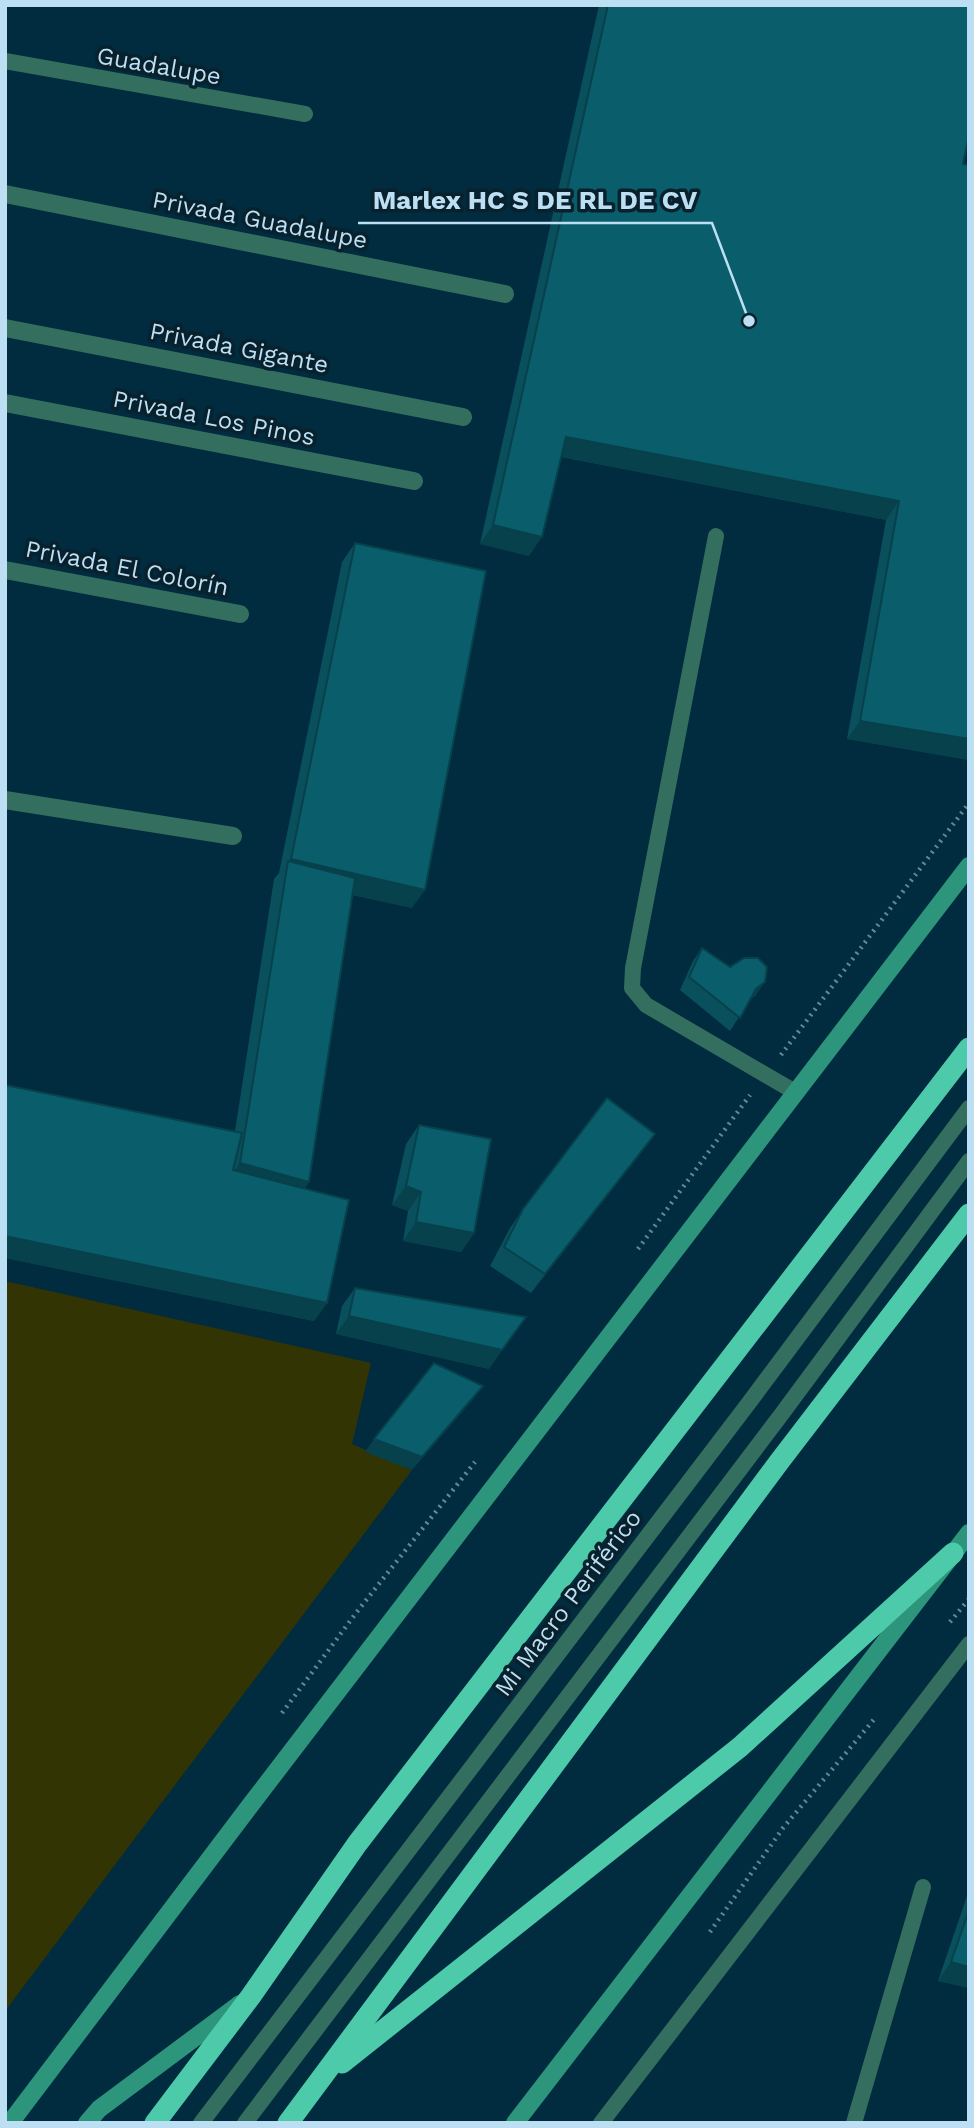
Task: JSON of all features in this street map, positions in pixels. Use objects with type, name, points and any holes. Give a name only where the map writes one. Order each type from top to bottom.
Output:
[{"type":"highway","points":[[155,2123],[251,1996],[356,1844],[969,1048]]},
{"type":"highway","points":[[288,2123],[779,1462],[969,1214]]},
{"type":"highway","points":[[319,2082],[740,1747],[953,1553]]},
{"type":"main road","points":[[10,2123],[969,866]]},
{"type":"main road","points":[[515,2123],[969,1533]]},
{"type":"main road","points":[[87,2123],[99,2109],[251,1996]]},
{"type":"street","name":"Privada Guadalupe","points":[[5,194],[505,294]]},
{"type":"street","name":"Privada Gigante","points":[[5,328],[463,417]]},
{"type":"street","name":"Privada Los Pinos","points":[[5,403],[414,481]]},
{"type":"street","name":"Privada El Colorín","points":[[5,570],[240,614]]},
{"type":"street","points":[[5,800],[233,836]]},
{"type":"lane","name":"Guadalupe","points":[[5,61],[305,114]]},
{"type":"lane","points":[[716,536],[635,955],[632,988],[646,1005],[795,1092]]},
{"type":"lane","name":"Mi Macro Periférico","points":[[201,2123],[748,1404],[969,1108]]},
{"type":"lane","points":[[245,2123],[969,1161]]},
{"type":"lane","points":[[601,2123],[969,1644]]},
{"type":"lane","points":[[854,2123],[923,1887]]},
{"type":"path","points":[[634,1254],[969,803]]},
{"type":"path","points":[[282,1714],[356,1613],[476,1460]]},
{"type":"shaded area","points":[[5,1281],[371,1363],[352,1444],[412,1470],[5,2011]]},
{"type":"building","points":[[608,5],[969,5],[969,136],[963,164],[969,165],[969,739],[860,721],[899,501],[566,437],[542,537],[493,525]]},
{"type":"building","points":[[355,543],[486,571],[425,890],[291,859]]},
{"type":"building","points":[[288,861],[355,878],[309,1182],[240,1163]]},
{"type":"building","points":[[702,948],[730,967],[744,958],[758,958],[767,967],[765,982],[756,989],[740,1018],[689,977]]},
{"type":"building","points":[[5,1085],[242,1133],[233,1170],[349,1200],[327,1303],[5,1236]]},
{"type":"building","points":[[607,1098],[655,1134],[545,1274],[504,1247],[523,1209]]},
{"type":"building","points":[[419,1125],[491,1139],[474,1233],[416,1222],[421,1192],[406,1186]]},
{"type":"building","points":[[355,1288],[526,1317],[502,1350],[349,1316]]},
{"type":"building","points":[[434,1363],[483,1386],[422,1457],[374,1439]]},
{"type":"building","points":[[969,1910],[969,1967],[951,1962]]},
{"type":"place","name":"Marlex HC S DE RL DE CV","points":[[749,321]]}]
